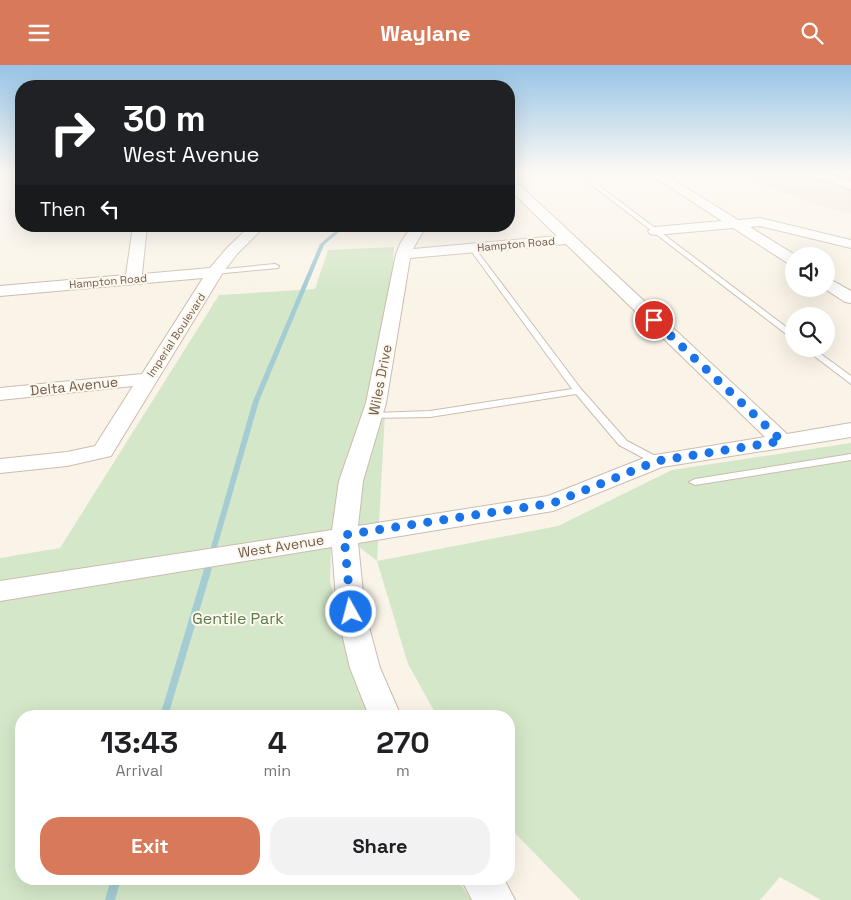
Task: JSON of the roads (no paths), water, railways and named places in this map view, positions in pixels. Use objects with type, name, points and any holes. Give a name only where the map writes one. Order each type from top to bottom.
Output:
[{"type":"street","points":[[539,211],[782,441]]},
{"type":"street","points":[[714,211],[785,255]]},
{"type":"street","points":[[655,231],[768,223],[851,244]]},
{"type":"street","points":[[134,278],[139,232]]},
{"type":"street","name":"Imperial Boulevard","points":[[0,466],[67,459],[102,451],[215,272],[232,251],[252,232]]},
{"type":"street","name":"Wiles Drive","points":[[382,710],[365,668],[351,612],[344,535],[351,481],[374,416],[403,254],[415,232]]},
{"type":"street","name":"Hampton Road","points":[[403,254],[568,239]]},
{"type":"street","name":"Hampton Road","points":[[0,291],[215,272]]},
{"type":"street","points":[[835,288],[851,298]]},
{"type":"street","name":"Delta Avenue","points":[[0,394],[148,379]]},
{"type":"street","name":"West Avenue","points":[[0,591],[553,503],[657,461],[851,430]]},
{"type":"street","points":[[485,885],[495,900]]},
{"type":"lane","points":[[629,211],[785,330]]},
{"type":"lane","points":[[472,248],[578,391],[623,443],[657,461]]},
{"type":"lane","points":[[215,272],[275,266]]},
{"type":"lane","points":[[820,357],[851,381]]},
{"type":"lane","points":[[374,416],[430,414],[578,391]]},
{"type":"lane","points":[[695,482],[851,457]]},
{"type":"waterway","points":[[214,547],[256,401],[322,244],[337,232]]},
{"type":"waterway","points":[[166,710],[208,568]]},
{"type":"waterway","points":[[110,900],[114,885]]},
{"type":"park label","name":"Gentile Park","points":[[238,618]]}]
